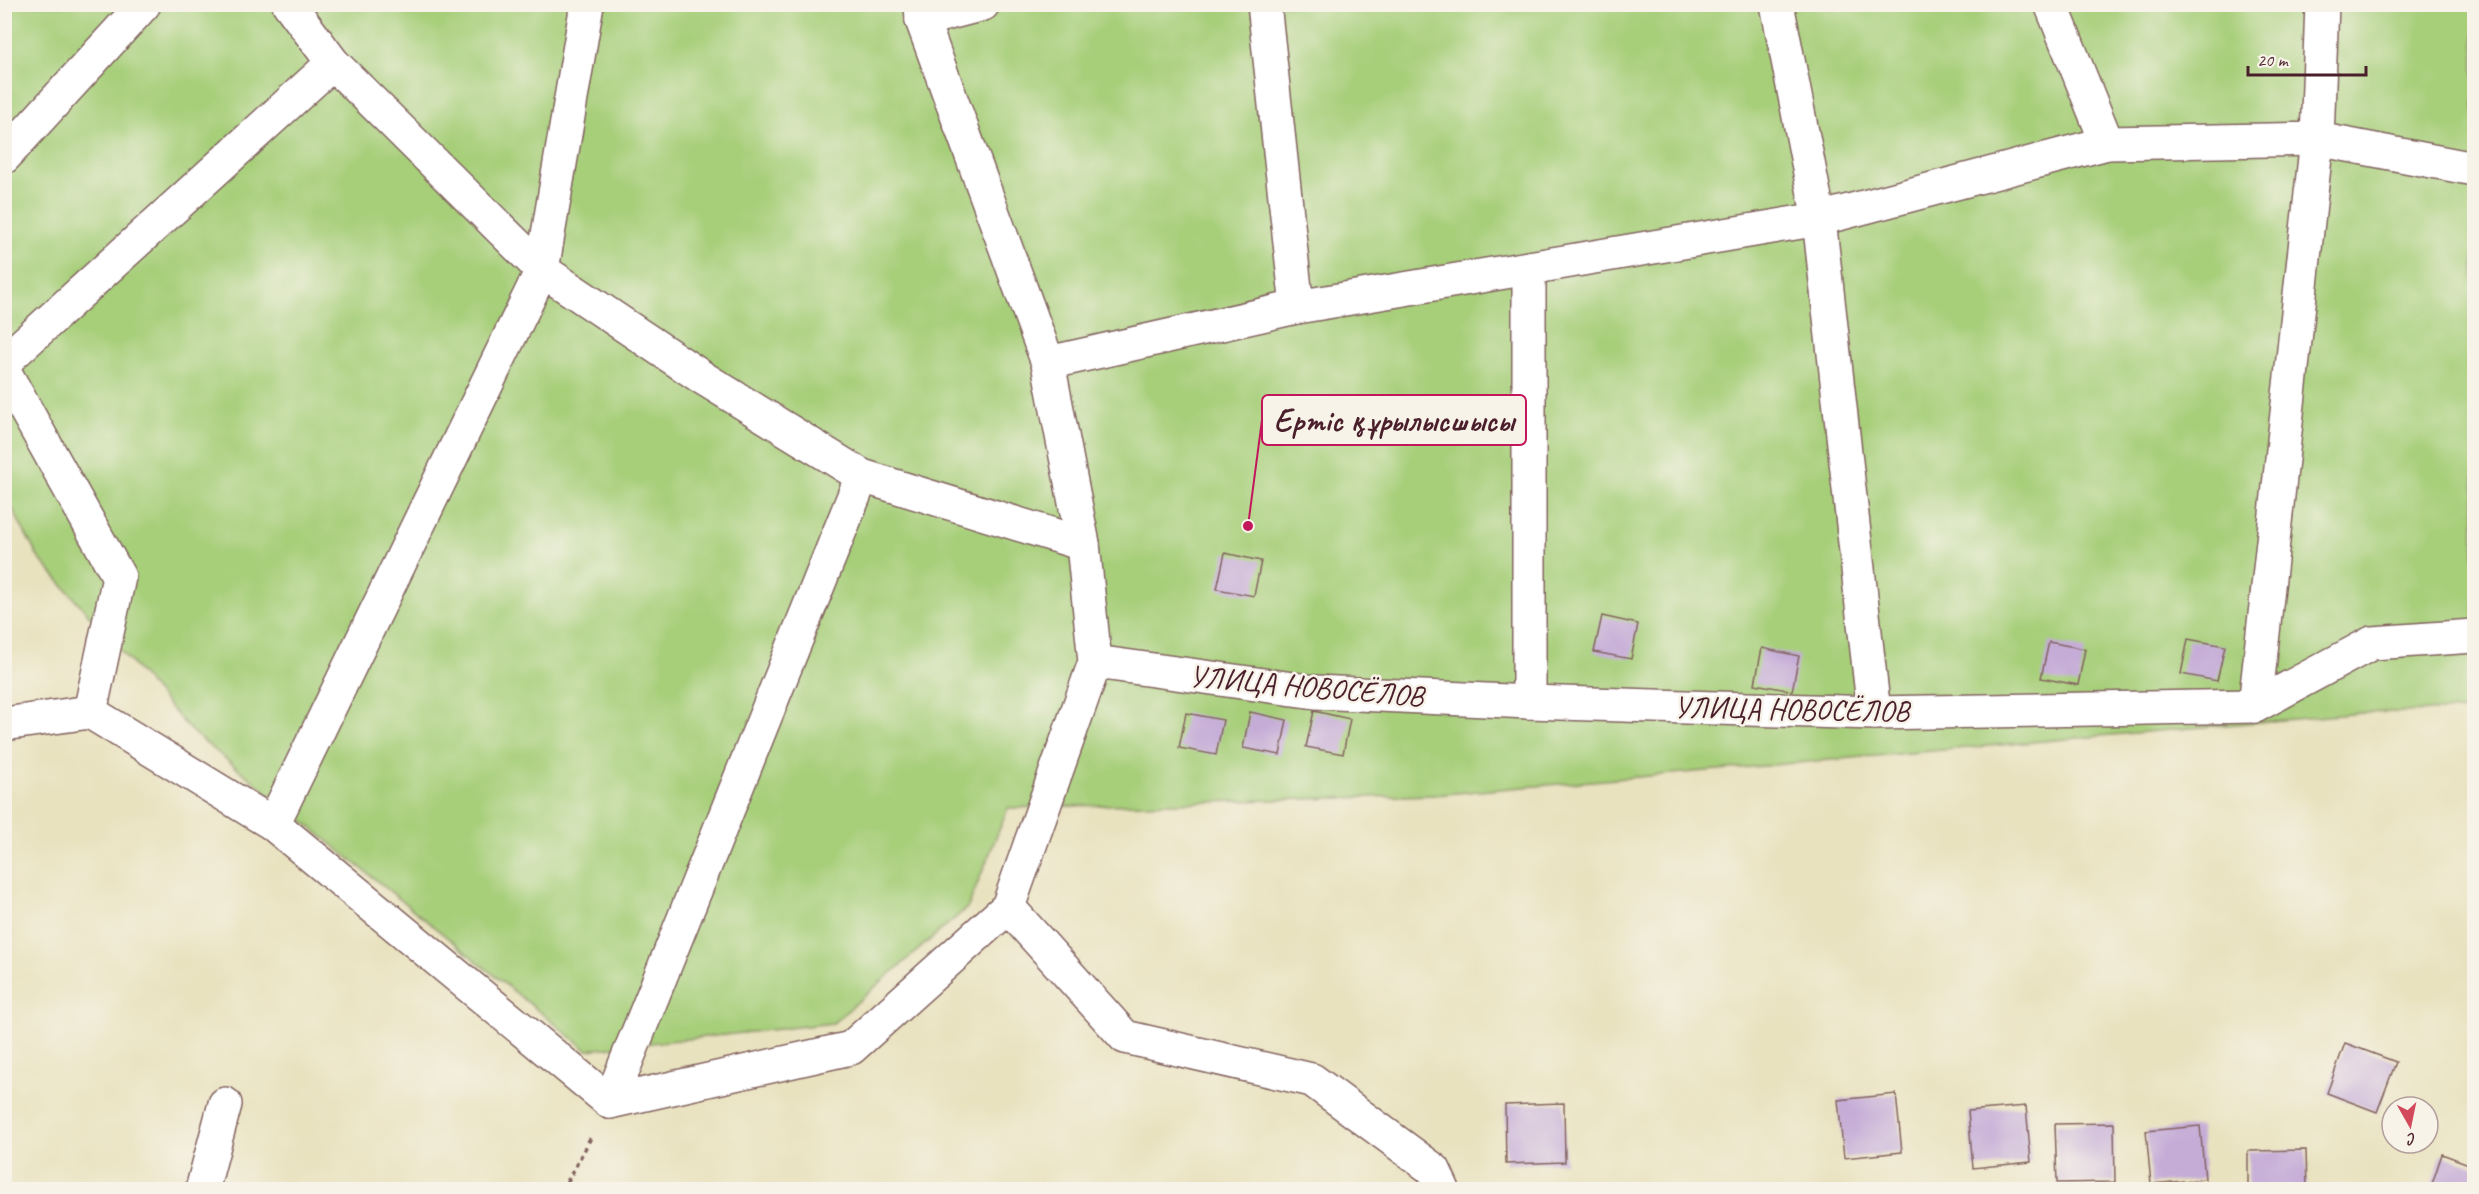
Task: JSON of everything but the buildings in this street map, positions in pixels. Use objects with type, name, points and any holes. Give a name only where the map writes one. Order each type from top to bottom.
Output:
[{"type":"street","points":[[4,157],[144,4]]},
{"type":"street","points":[[289,4],[333,63],[542,270],[703,378],[862,476],[1083,544]]},
{"type":"street","points":[[273,824],[542,270],[588,4]]},
{"type":"street","points":[[610,1102],[851,1048],[1008,907],[1095,663],[1083,544],[1048,363],[922,12],[983,4]]},
{"type":"street","points":[[1264,4],[1297,307]]},
{"type":"street","points":[[1777,4],[1819,219],[1874,713]]},
{"type":"street","points":[[2051,4],[2107,143]]},
{"type":"street","points":[[2255,706],[2317,140],[2322,4]]},
{"type":"street","points":[[4,362],[333,63]]},
{"type":"street","points":[[1048,363],[1297,307],[1819,219],[2107,143],[2317,140],[2475,169]]},
{"type":"street","points":[[1529,268],[1529,702]]},
{"type":"street","points":[[4,371],[119,577],[90,712]]},
{"type":"street","points":[[610,1102],[862,476]]},
{"type":"street","name":"УЛИЦА НОВОСЁЛОВ","points":[[1095,663],[1315,692],[1529,702],[1874,713],[2255,706],[2372,643],[2475,636]]},
{"type":"street","points":[[4,724],[90,712],[273,824],[610,1102]]},
{"type":"street","points":[[1008,907],[1125,1037],[1312,1080],[1434,1170],[1443,1190]]},
{"type":"street","points":[[202,1190],[225,1104]]},
{"type":"path","points":[[562,1190],[610,1102]]},
{"type":"green space","points":[[4,5],[2474,5],[2474,710],[2361,713],[1434,795],[1008,808],[968,907],[833,1023],[587,1050],[191,731],[38,557],[5,495]]},
{"type":"place","name":"Ертіс құрылысшысы","points":[[1248,526]]}]
